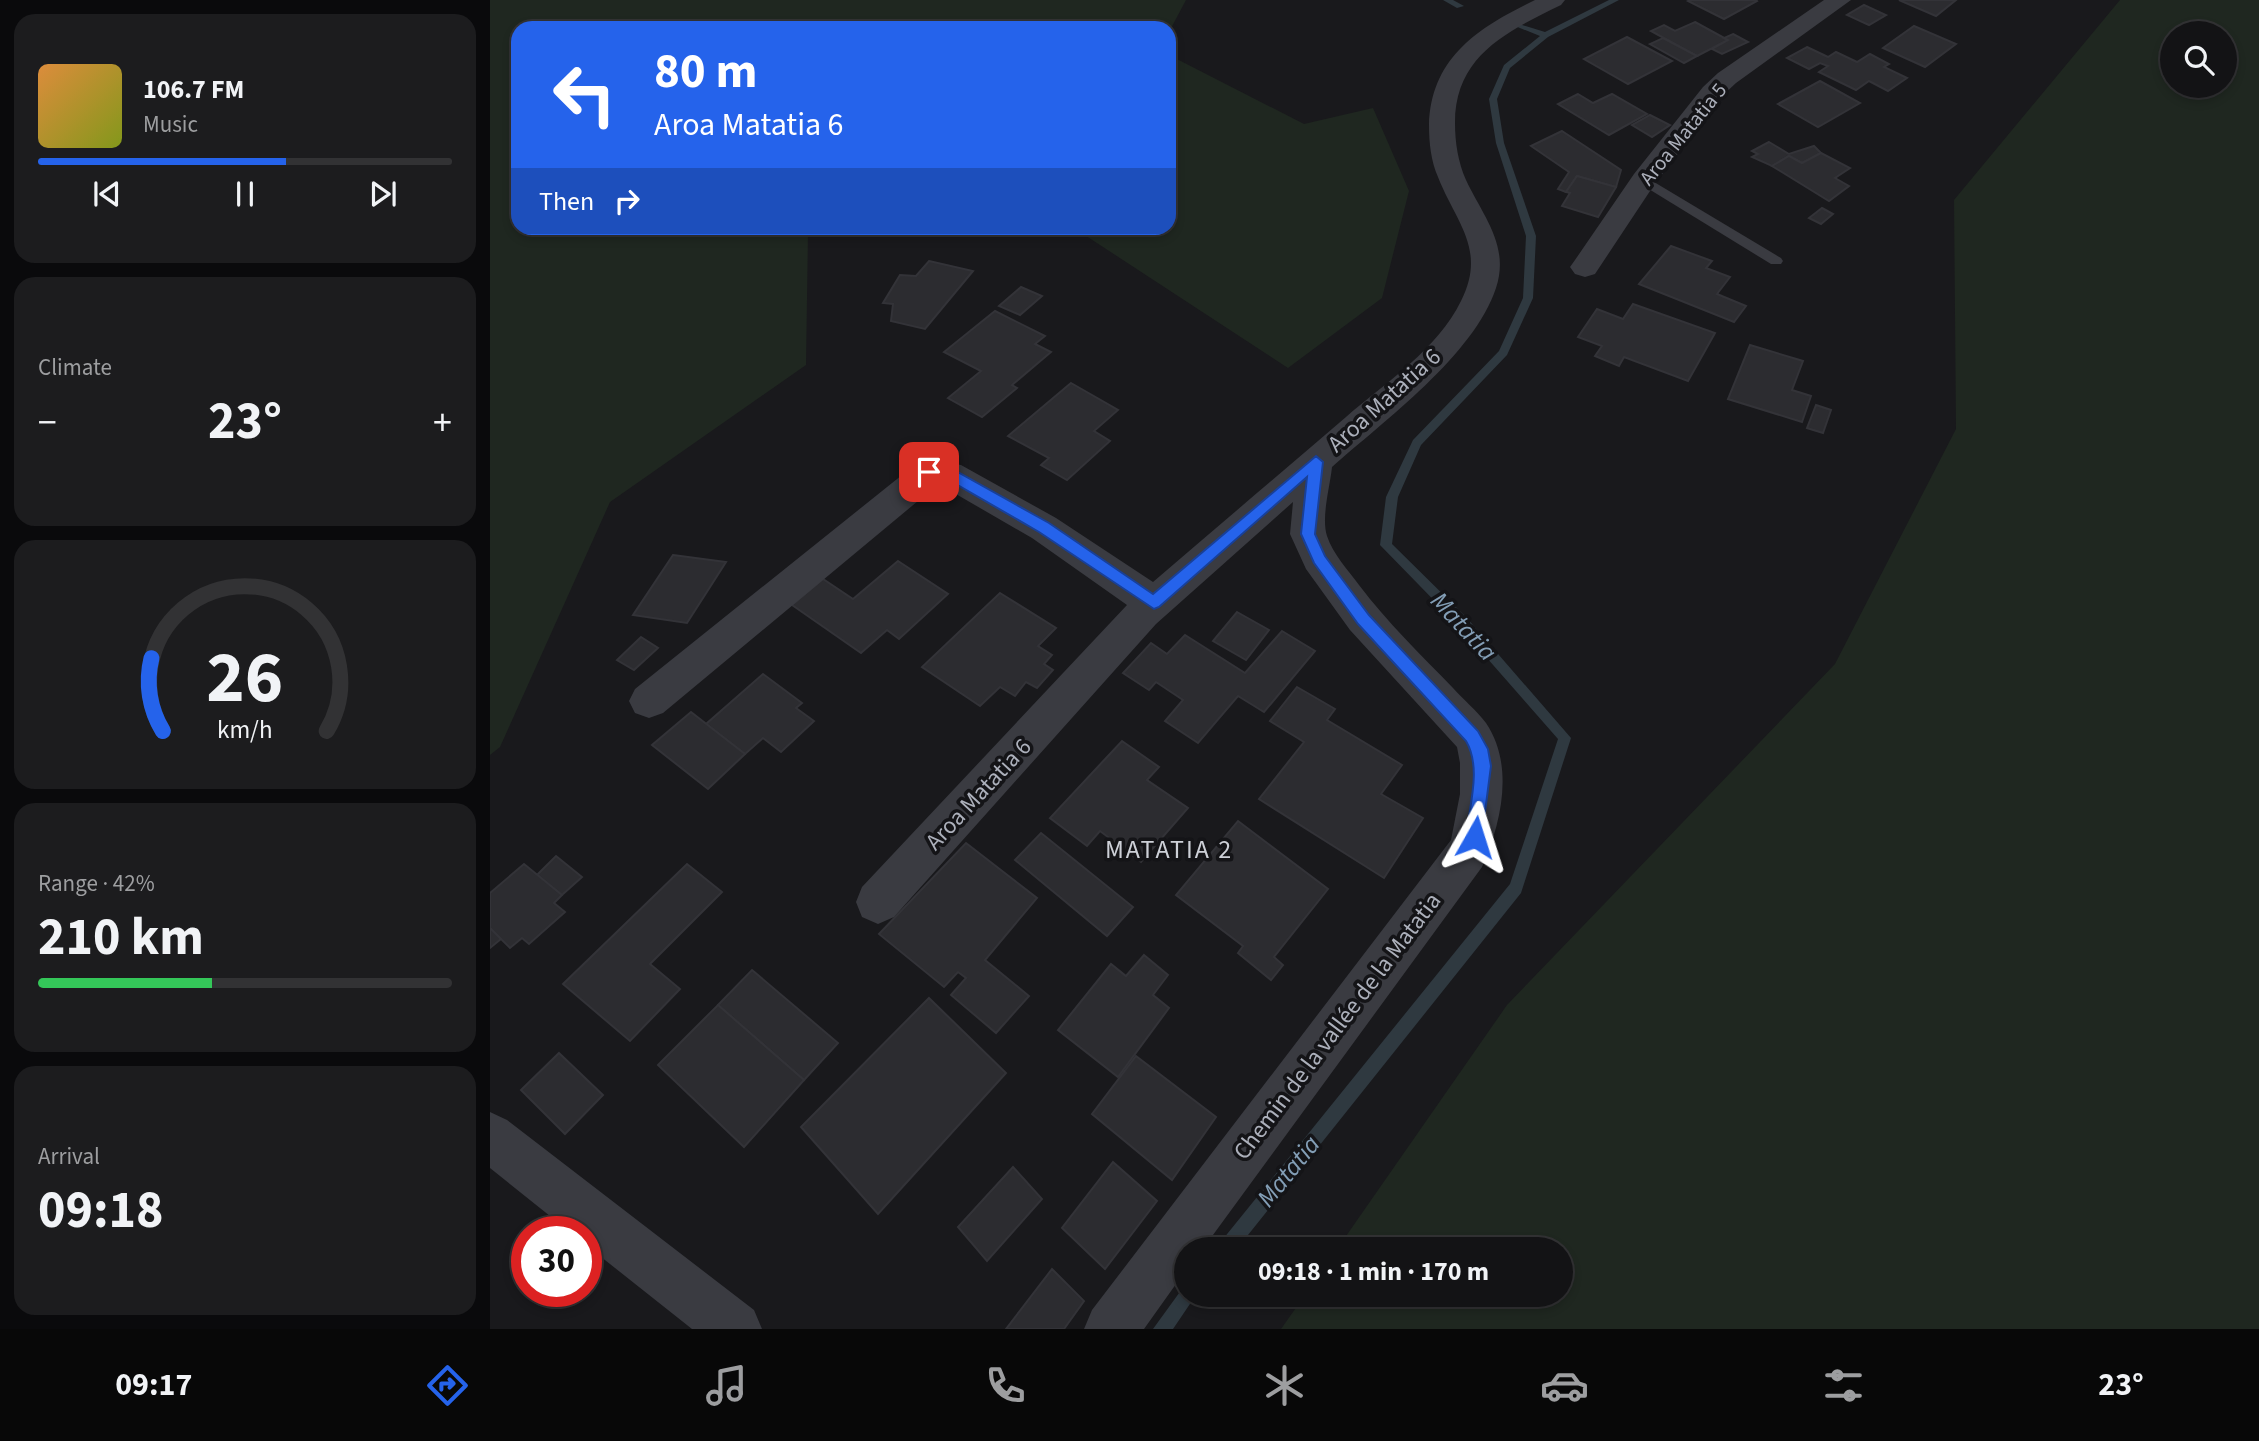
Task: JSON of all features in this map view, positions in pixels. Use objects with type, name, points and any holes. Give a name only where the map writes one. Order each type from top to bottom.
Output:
[{"type":"street","name":"Aroa Matatia 6","points":[[878,902],[1154,603],[1429,363],[1467,319],[1482,287],[1486,258],[1479,229],[1451,177],[1443,148],[1440,114],[1442,95],[1471,50],[1486,36],[1505,23],[1553,0]]},
{"type":"street","name":"Aroa Matatia 5","points":[[1585,267],[1644,180],[1712,92],[1727,78],[1839,0]]},
{"type":"street","name":"Chemin de la vallée de la Matatia","points":[[1111,1329],[1467,853],[1475,837],[1483,766],[1479,749],[1472,736],[1363,619],[1319,559],[1308,534],[1316,462]]},
{"type":"street","points":[[649,701],[929,472],[949,474],[1044,527],[1154,603]]},
{"type":"street","points":[[490,1137],[735,1329]]},
{"type":"lane","points":[[1644,180],[1776,261]]},
{"type":"shaded area","points":[[490,0],[1186,0],[1175,21],[511,21],[511,235],[808,235],[806,365],[610,502],[500,747],[490,755]]},
{"type":"shaded area","points":[[2120,0],[2259,0],[2259,1329],[1281,1329],[1297,1307],[1573,1307],[1573,1237],[1345,1237],[1507,1005],[1835,664],[1956,429],[1954,200]]},
{"type":"shaded area","points":[[1176,59],[1304,124],[1373,108],[1409,191],[1382,298],[1288,368],[1085,235],[1176,235]]},
{"type":"building","points":[[1899,0],[1956,0],[1936,16]]},
{"type":"building","points":[[1688,1],[1757,1],[1724,19]]},
{"type":"building","points":[[1864,5],[1886,15],[1869,25],[1847,15]]},
{"type":"building","points":[[1695,22],[1728,40],[1697,56],[1651,31],[1664,25],[1675,31]]},
{"type":"building","points":[[1914,26],[1956,44],[1925,67],[1883,48]]},
{"type":"building","points":[[1733,34],[1748,42],[1722,54],[1712,49],[1728,40],[1724,38]]},
{"type":"building","points":[[1627,37],[1672,61],[1628,84],[1584,59]]},
{"type":"building","points":[[1663,38],[1697,56],[1684,63],[1650,44]]},
{"type":"building","points":[[1807,47],[1828,57],[1836,52],[1857,62],[1870,54],[1889,64],[1884,67],[1907,78],[1888,91],[1869,81],[1856,90],[1819,72],[1828,66],[1820,63],[1809,69],[1787,58]]},
{"type":"building","points":[[1820,81],[1860,103],[1818,127],[1778,104]]},
{"type":"building","points":[[1578,94],[1593,103],[1612,94],[1647,114],[1609,135],[1558,104]]},
{"type":"building","points":[[1650,115],[1670,125],[1652,137],[1632,125]]},
{"type":"building","points":[[1562,131],[1621,170],[1616,187],[1577,176],[1566,192],[1558,189],[1569,172],[1531,146]]},
{"type":"building","points":[[1769,142],[1789,154],[1814,146],[1821,153],[1802,163],[1789,156],[1772,166],[1752,157],[1758,154],[1752,151]]},
{"type":"building","points":[[1821,153],[1850,168],[1835,178],[1849,186],[1829,201],[1772,166],[1789,156],[1802,163]]},
{"type":"building","points":[[1577,176],[1616,187],[1598,217],[1562,206],[1570,193],[1566,192]]},
{"type":"building","points":[[1822,208],[1833,214],[1821,224],[1809,218]]},
{"type":"building","points":[[1671,246],[1712,261],[1706,268],[1730,277],[1717,294],[1746,306],[1734,322],[1639,284]]},
{"type":"building","points":[[929,261],[973,271],[925,329],[891,321],[893,304],[883,303],[900,275],[916,276]]},
{"type":"building","points":[[1021,287],[1042,296],[1020,315],[999,306]]},
{"type":"building","points":[[1633,304],[1715,333],[1688,381],[1624,357],[1619,366],[1595,356],[1602,346],[1578,337],[1597,309],[1623,319]]},
{"type":"building","points":[[995,311],[1045,336],[1035,344],[1051,352],[1012,385],[1017,388],[982,417],[948,398],[981,371],[944,352]]},
{"type":"building","points":[[1750,345],[1803,361],[1792,390],[1811,396],[1802,422],[1728,399]]},
{"type":"building","points":[[1071,383],[1118,410],[1094,431],[1110,441],[1067,480],[1041,465],[1049,458],[1008,436]]},
{"type":"building","points":[[1816,405],[1831,410],[1823,433],[1807,428]]},
{"type":"building","points":[[673,555],[726,562],[687,623],[633,615]]},
{"type":"building","points":[[898,561],[948,594],[899,639],[887,630],[861,653],[792,605],[823,579],[853,599]]},
{"type":"building","points":[[1000,593],[1056,628],[1038,646],[1052,655],[1044,664],[1053,670],[1037,688],[1026,682],[1015,696],[1000,687],[980,706],[922,667]]},
{"type":"building","points":[[1237,612],[1269,630],[1246,660],[1213,641]]},
{"type":"building","points":[[1282,631],[1315,651],[1264,712],[1238,696],[1198,743],[1165,721],[1183,700],[1156,682],[1149,690],[1123,673],[1151,643],[1167,654],[1185,635],[1245,673]]},
{"type":"building","points":[[641,637],[658,648],[634,670],[617,660]]},
{"type":"building","points":[[763,674],[802,703],[796,708],[814,721],[781,752],[763,738],[745,754],[706,724]]},
{"type":"building","points":[[1297,687],[1335,709],[1327,720],[1402,765],[1381,794],[1423,818],[1384,878],[1259,799],[1304,742],[1270,721]]},
{"type":"building","points":[[691,712],[745,754],[708,789],[652,745]]},
{"type":"building","points":[[1122,741],[1159,767],[1147,780],[1188,808],[1141,862],[1100,831],[1087,846],[1050,818]]},
{"type":"building","points":[[1238,821],[1328,889],[1274,957],[1283,965],[1271,980],[1238,953],[1243,946],[1176,895]]},
{"type":"building","points":[[1041,833],[1133,907],[1107,936],[1015,860]]},
{"type":"building","points":[[966,843],[1037,898],[985,960],[1029,996],[996,1033],[951,995],[966,978],[958,972],[944,987],[879,934]]},
{"type":"building","points":[[556,856],[582,877],[562,895],[537,875]]},
{"type":"building","points":[[524,864],[562,895],[554,903],[565,912],[529,944],[522,938],[510,948],[490,928],[490,893]]},
{"type":"building","points":[[687,864],[722,892],[650,964],[680,989],[630,1041],[563,984]]},
{"type":"building","points":[[490,928],[501,939],[490,948]]},
{"type":"building","points":[[1144,955],[1168,975],[1153,995],[1169,1008],[1118,1077],[1058,1030],[1111,964],[1126,976]]},
{"type":"building","points":[[752,970],[838,1043],[804,1080],[718,1005]]},
{"type":"building","points":[[929,998],[1006,1073],[878,1214],[801,1127]]},
{"type":"building","points":[[718,1005],[804,1080],[744,1147],[658,1065]]},
{"type":"building","points":[[559,1053],[603,1095],[565,1134],[521,1090]]},
{"type":"building","points":[[1136,1056],[1216,1117],[1172,1180],[1092,1114]]},
{"type":"building","points":[[1113,1162],[1157,1201],[1105,1269],[1062,1228]]},
{"type":"building","points":[[1013,1167],[1042,1199],[987,1261],[958,1227]]},
{"type":"building","points":[[1052,1269],[1084,1301],[1064,1329],[1006,1329]]},
{"type":"waterway","points":[[1447,0],[1460,6]]},
{"type":"waterway","name":"Matatia","points":[[1545,35],[1615,0]]},
{"type":"waterway","points":[[1519,26],[1545,35]]},
{"type":"waterway","name":"Matatia","points":[[1235,1237],[1516,888],[1565,738],[1462,621],[1386,545],[1392,497],[1417,443],[1503,353],[1528,298],[1531,236],[1500,143],[1493,99],[1507,67],[1545,35]]},
{"type":"waterway","name":"Matatia","points":[[1162,1329],[1179,1307]]},
{"type":"district","name":"MATATIA 2","points":[[1169,849]]},
{"type":"route","points":[[929,472],[949,474],[1044,527],[1154,603],[1316,462],[1308,534],[1319,559],[1363,619],[1472,736],[1479,749],[1483,766],[1475,837]]}]
